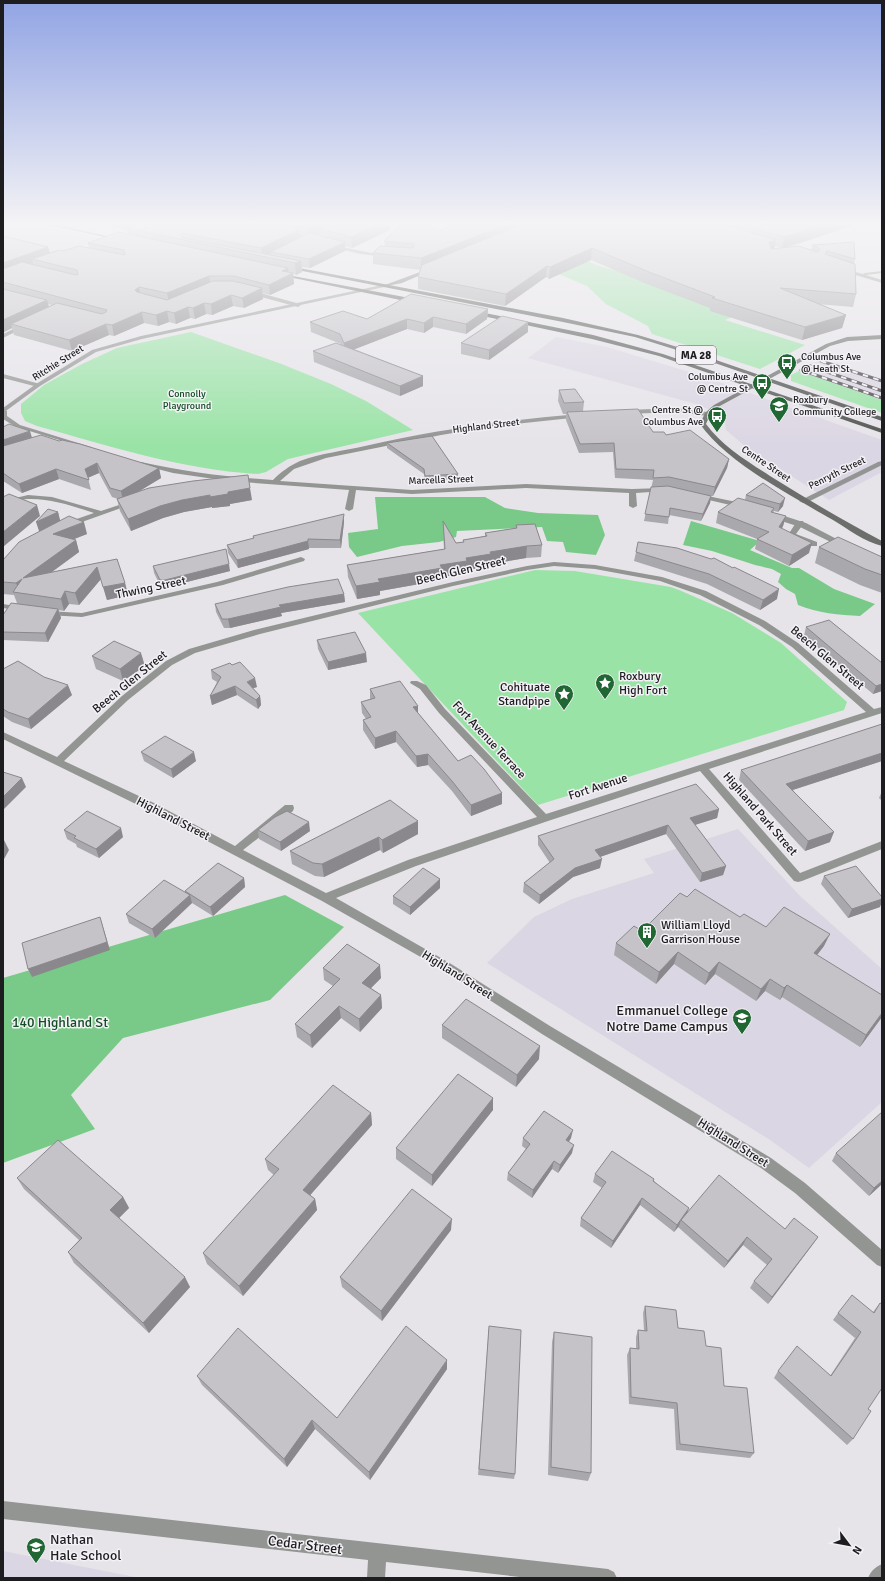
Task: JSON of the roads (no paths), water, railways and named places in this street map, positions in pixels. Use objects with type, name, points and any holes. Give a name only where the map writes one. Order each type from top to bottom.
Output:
[{"type":"main road","points":[[403,299],[420,302]]},
{"type":"main road","name":"MA 28","points":[[454,299],[630,335],[682,350],[882,419]]},
{"type":"main road","name":"MA 28","points":[[470,312],[600,338],[680,361],[882,431]]},
{"type":"main road","points":[[707,414],[716,406],[833,343],[853,338],[882,337]]},
{"type":"main road","name":"Centre Street","points":[[707,414],[703,422],[703,426],[711,436],[803,501],[882,544]]},
{"type":"street","points":[[273,299],[298,305]]},
{"type":"street","name":"Ritchie Street","points":[[3,411],[38,385],[94,351],[141,338],[326,299]]},
{"type":"street","points":[[3,336],[27,324]]},
{"type":"street","points":[[3,376],[38,385]]},
{"type":"street","points":[[622,413],[672,410],[707,414]]},
{"type":"street","points":[[3,411],[4,417],[18,426],[92,448]]},
{"type":"street","name":"Highland Street","points":[[274,483],[283,474],[301,464],[382,444],[474,426],[585,416]]},
{"type":"street","points":[[43,442],[56,437]]},
{"type":"street","name":"Marcella Street","points":[[133,461],[191,477],[353,489],[422,492],[542,486],[632,491],[673,491]]},
{"type":"street","name":"Penryth Street","points":[[803,501],[880,463]]},
{"type":"street","points":[[349,509],[353,489]]},
{"type":"street","points":[[632,491],[633,506]]},
{"type":"street","points":[[688,494],[750,508]]},
{"type":"street","points":[[3,503],[25,498],[52,498],[100,513]]},
{"type":"street","points":[[63,527],[136,501]]},
{"type":"street","points":[[764,512],[800,523],[853,549]]},
{"type":"street","points":[[800,523],[792,535],[814,544]]},
{"type":"street","name":"Thwing Street","points":[[3,606],[66,616],[82,615],[204,589],[258,574],[301,559]]},
{"type":"street","name":"Beech Glen Street","points":[[58,761],[125,698],[169,663],[192,651],[257,632],[453,584],[527,568],[554,564],[595,567],[662,579],[709,596],[762,623],[795,645],[877,712]]},
{"type":"street","name":"Fort Avenue Terrace","points":[[414,683],[423,688],[544,818]]},
{"type":"street","name":"Fort Avenue","points":[[326,898],[412,863],[544,818],[877,712]]},
{"type":"street","name":"Highland Street","points":[[3,735],[58,761],[326,898],[444,965],[546,1030],[766,1163],[800,1188],[882,1260]]},
{"type":"street","name":"Highland Park Street","points":[[702,767],[798,878],[882,845]]},
{"type":"street","points":[[235,851],[289,808]]},
{"type":"street","name":"Cedar Street","points":[[3,1510],[608,1578]]},
{"type":"street","points":[[376,1578],[377,1553]]},
{"type":"street","points":[[877,1578],[882,1573]]},
{"type":"railway","points":[[821,361],[882,381]]},
{"type":"railway","points":[[810,366],[882,391]]},
{"type":"railway","points":[[801,370],[882,398]]},
{"type":"place","name":"Columbus Ave @ Heath St","points":[[787,380]]},
{"type":"place","name":"Columbus Ave @ Centre St","points":[[762,400]]},
{"type":"place","name":"Roxbury Community College","points":[[779,423]]},
{"type":"place","name":"Centre St @ Columbus Ave","points":[[717,433]]},
{"type":"place","name":"Roxbury High Fort","points":[[605,700]]},
{"type":"place","name":"Cohituate Standpipe","points":[[564,711]]},
{"type":"place","name":"William Lloyd Garrison House","points":[[647,949]]},
{"type":"place","name":"Emmanuel College Notre Dame Campus","points":[[742,1035]]},
{"type":"place","name":"Nathan Hale School","points":[[36,1564]]},
{"type":"park label","name":"Connolly Playground","points":[[187,400]]},
{"type":"park label","name":"140 Highland St","points":[[60,1022]]}]
